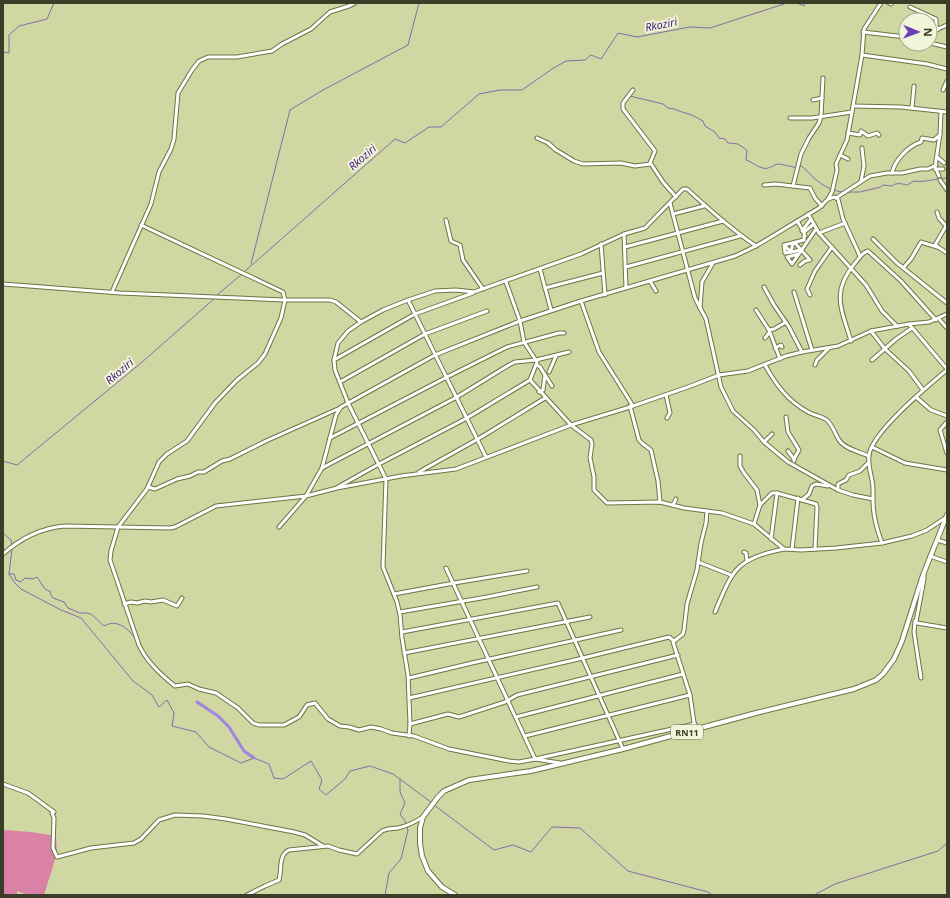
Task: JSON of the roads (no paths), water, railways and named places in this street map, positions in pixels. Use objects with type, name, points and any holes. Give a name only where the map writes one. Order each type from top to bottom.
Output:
[{"type":"main road","name":"RN11","points":[[422,817],[444,791],[469,780],[531,771],[623,749],[756,713],[854,689],[876,680],[883,674],[894,659],[902,641],[923,574],[946,517]]},
{"type":"main road","points":[[422,817],[420,843],[424,864],[438,883],[455,895]]},
{"type":"street","points":[[112,292],[152,201],[159,172],[171,149],[174,139],[178,93],[199,61],[208,57],[237,57],[272,51],[311,29],[330,12],[355,3]]},
{"type":"street","points":[[148,487],[155,489],[177,479],[190,476],[198,472],[204,472],[266,441],[340,408],[435,356],[520,321],[551,310],[735,256],[756,246],[822,206],[831,194],[837,170],[836,164],[847,140],[862,54],[863,32],[881,3]]},
{"type":"street","points":[[910,7],[921,12]]},
{"type":"street","points":[[938,29],[947,25]]},
{"type":"street","points":[[863,32],[898,36]]},
{"type":"street","points":[[862,54],[927,64],[947,69]]},
{"type":"street","points":[[793,186],[801,154],[819,123],[821,116],[823,78]]},
{"type":"street","points":[[943,90],[947,81]]},
{"type":"street","points":[[912,108],[914,86]]},
{"type":"street","points":[[633,90],[623,103],[623,109],[655,151],[650,163]]},
{"type":"street","points":[[813,100],[822,98]]},
{"type":"street","points":[[853,106],[912,108],[947,112]]},
{"type":"street","points":[[790,118],[805,118],[852,112]]},
{"type":"street","points":[[941,112],[937,158],[934,167],[947,190]]},
{"type":"street","points":[[848,133],[860,135],[861,131],[868,136],[877,133],[879,135]]},
{"type":"street","points":[[934,140],[940,134]]},
{"type":"street","points":[[537,138],[548,143],[556,150],[574,161],[583,164],[621,163],[635,166],[650,163]]},
{"type":"street","points":[[885,174],[904,153],[921,142],[922,138],[939,142]]},
{"type":"street","points":[[861,181],[864,166],[862,148]]},
{"type":"street","points":[[840,155],[848,159]]},
{"type":"street","points":[[937,158],[944,163]]},
{"type":"street","points":[[650,163],[663,182],[676,197]]},
{"type":"street","points":[[892,174],[894,165]]},
{"type":"street","points":[[828,199],[836,198],[870,176],[934,167],[943,169]]},
{"type":"street","points":[[764,185],[772,184],[810,188],[815,198],[822,206]]},
{"type":"street","points":[[334,360],[415,314],[581,254],[624,234],[647,227],[683,189],[687,189],[704,206],[740,236],[756,246]]},
{"type":"street","points":[[831,194],[840,195]]},
{"type":"street","points":[[836,198],[838,199],[843,219],[860,256]]},
{"type":"street","points":[[670,203],[695,298],[708,328],[721,387],[733,411],[764,442],[788,462],[838,490]]},
{"type":"street","points":[[673,214],[704,206]]},
{"type":"street","points":[[937,212],[947,226],[935,243],[935,246],[937,247]]},
{"type":"street","points":[[808,214],[817,231],[866,285],[882,311],[897,326]]},
{"type":"street","points":[[802,254],[791,252],[785,253],[784,245],[804,240],[804,234],[811,219]]},
{"type":"street","points":[[446,220],[451,241],[460,245],[463,260],[483,289]]},
{"type":"street","points":[[625,247],[723,221]]},
{"type":"street","points":[[797,221],[804,234],[810,238]]},
{"type":"street","points":[[804,234],[845,223]]},
{"type":"street","points":[[804,234],[814,224]]},
{"type":"street","points":[[141,225],[283,292],[285,300],[282,318],[261,361],[237,380],[215,403],[187,441],[164,457],[156,467],[148,487],[118,527],[110,560],[124,604],[143,654],[172,683],[177,686],[188,684],[199,689],[216,693],[238,708],[256,724],[284,725],[299,717],[307,705],[315,703],[328,719],[340,726],[359,730],[371,727],[381,729],[392,733],[427,740],[449,749],[519,762],[695,724]]},
{"type":"street","points":[[802,254],[810,238],[817,231]]},
{"type":"street","points":[[624,234],[626,288]]},
{"type":"street","points":[[626,267],[740,236]]},
{"type":"street","points":[[873,238],[897,263],[904,267],[947,303]]},
{"type":"street","points":[[904,267],[911,259],[921,242],[937,247],[947,253]]},
{"type":"street","points":[[791,252],[794,243]]},
{"type":"street","points":[[794,243],[802,254],[810,260],[805,261],[800,265]]},
{"type":"street","points":[[601,244],[604,295]]},
{"type":"street","points":[[789,244],[791,252]]},
{"type":"street","points":[[810,295],[807,289],[813,275],[832,247]]},
{"type":"street","points":[[851,341],[840,301],[841,286],[850,269],[866,251],[870,252],[901,281],[937,320],[947,328]]},
{"type":"street","points":[[700,308],[702,282],[713,263]]},
{"type":"street","points":[[540,269],[551,310]]},
{"type":"street","points":[[545,288],[603,273]]},
{"type":"street","points":[[650,281],[656,291]]},
{"type":"street","points":[[506,282],[520,321],[524,342],[536,360],[537,365],[540,367],[552,386]]},
{"type":"street","points":[[3,284],[112,292],[333,301],[361,322]]},
{"type":"street","points":[[764,287],[774,306],[786,322],[802,352]]},
{"type":"street","points":[[409,736],[409,678],[404,653],[400,612],[383,568],[386,479],[348,403],[335,370],[334,360],[340,339],[361,322],[383,310],[435,291],[456,290],[474,292]]},
{"type":"street","points":[[794,292],[812,350]]},
{"type":"street","points":[[408,300],[486,457]]},
{"type":"street","points":[[582,301],[599,352],[631,406],[639,440],[651,450],[658,481],[660,502]]},
{"type":"street","points":[[756,310],[769,331],[780,359]]},
{"type":"street","points":[[340,382],[425,334],[487,311]]},
{"type":"street","points":[[3,554],[31,534],[50,527],[173,528],[216,506],[306,496],[337,488],[417,473],[456,468],[547,436],[571,425],[666,395],[719,375],[748,371],[802,352],[838,346],[871,331],[909,324],[927,323],[937,320],[947,314]]},
{"type":"street","points":[[765,338],[769,331],[786,322]]},
{"type":"street","points":[[766,326],[770,324]]},
{"type":"street","points":[[882,543],[876,528],[873,488],[869,462],[872,447],[882,432],[916,397],[947,369],[909,324]]},
{"type":"street","points":[[872,360],[896,339],[912,328]]},
{"type":"street","points":[[871,331],[885,349],[909,371],[924,390]]},
{"type":"street","points":[[330,438],[507,347],[559,333],[564,334]]},
{"type":"street","points":[[775,348],[781,345],[782,347]]},
{"type":"street","points":[[815,365],[817,360],[829,348]]},
{"type":"street","points":[[322,468],[457,397],[509,365],[570,352]]},
{"type":"street","points":[[549,372],[556,356]]},
{"type":"street","points":[[337,488],[343,483],[467,418],[530,380],[537,365]]},
{"type":"street","points":[[765,365],[773,381],[785,395],[798,406],[827,420],[843,444],[869,456]]},
{"type":"street","points":[[540,392],[543,390],[545,375]]},
{"type":"street","points":[[530,380],[571,425],[589,438],[592,442],[590,458],[594,478],[594,490],[607,503],[660,502],[684,508],[722,513],[754,524],[784,549]]},
{"type":"street","points":[[773,381],[779,380]]},
{"type":"street","points":[[666,395],[670,413],[667,418]]},
{"type":"street","points":[[916,397],[931,410],[947,416]]},
{"type":"street","points":[[417,473],[478,439],[534,403],[545,398]]},
{"type":"street","points":[[279,527],[306,496],[322,468],[336,415],[340,408]]},
{"type":"street","points":[[786,417],[788,432],[799,450],[793,464]]},
{"type":"street","points":[[947,422],[940,430],[947,453]]},
{"type":"street","points":[[764,442],[772,434]]},
{"type":"street","points":[[872,447],[905,463],[947,470]]},
{"type":"street","points":[[788,451],[794,459]]},
{"type":"street","points":[[740,456],[740,466],[756,490],[760,506]]},
{"type":"street","points":[[838,490],[838,484],[846,480],[849,475],[860,471],[869,462]]},
{"type":"street","points":[[802,500],[809,494],[812,486],[816,484],[828,486],[834,490],[873,499]]},
{"type":"street","points":[[754,524],[760,506],[772,493],[798,498],[816,504],[815,549]]},
{"type":"street","points":[[771,539],[777,493]]},
{"type":"street","points":[[792,549],[798,498]]},
{"type":"street","points":[[673,505],[676,499]]},
{"type":"street","points":[[674,641],[682,634],[687,604],[706,523],[707,511]]},
{"type":"street","points":[[714,612],[731,575],[737,568],[747,561],[761,554],[784,549],[815,549],[882,543],[912,536],[927,530],[946,517]]},
{"type":"street","points":[[937,540],[947,543]]},
{"type":"street","points":[[744,552],[746,553],[747,561]]},
{"type":"street","points":[[930,556],[947,562]]},
{"type":"street","points":[[698,562],[731,575]]},
{"type":"street","points":[[446,568],[535,759]]},
{"type":"street","points":[[394,594],[527,571]]},
{"type":"street","points":[[921,678],[914,632],[924,579],[923,574]]},
{"type":"street","points":[[400,612],[537,587]]},
{"type":"street","points":[[124,604],[131,602],[137,603],[163,600],[177,606],[182,598]]},
{"type":"street","points":[[402,632],[558,603],[623,749]]},
{"type":"street","points":[[404,653],[590,617]]},
{"type":"street","points":[[915,621],[917,623],[947,628]]},
{"type":"street","points":[[409,678],[575,639],[621,630]]},
{"type":"street","points":[[410,698],[669,637],[674,641],[690,695],[695,730]]},
{"type":"street","points":[[410,724],[448,714],[459,717],[518,695],[678,655]]},
{"type":"street","points":[[516,717],[684,674]]},
{"type":"street","points":[[525,736],[690,695]]},
{"type":"street","points":[[535,759],[564,763]]},
{"type":"street","points":[[3,784],[28,793],[54,812],[52,814],[54,818],[53,848],[57,857],[91,848],[134,843],[141,839],[159,820],[175,815],[226,819],[294,832],[305,835],[323,846]]},
{"type":"street","points":[[247,895],[279,880],[282,856],[285,851],[328,846],[357,854],[386,828],[399,828],[422,817]]},
{"type":"waterway","points":[[3,52],[9,53],[9,35],[19,26],[47,19],[54,3]]},
{"type":"waterway","points":[[251,264],[290,110],[323,90],[408,45],[419,3]]},
{"type":"waterway","name":"Rkoziri","points":[[244,272],[395,139],[405,143],[429,127],[441,127],[479,94],[500,90],[522,90],[566,61],[585,60],[591,55],[601,59],[618,33],[637,37],[690,27],[710,28],[787,3]]},
{"type":"waterway","name":"Rkoziri","points":[[797,3],[804,6],[805,3]]},
{"type":"waterway","points":[[630,96],[663,104],[668,108],[692,115],[703,121],[705,126],[715,132],[719,138],[725,139],[728,143],[738,144],[747,150],[746,160],[758,167],[767,168],[778,164],[797,168]]},
{"type":"waterway","points":[[799,167],[801,166],[804,168],[816,180],[831,189],[842,192]]},
{"type":"waterway","points":[[847,192],[860,192],[881,187],[883,185],[907,185],[914,181],[947,178]]},
{"type":"waterway","name":"Rkoziri","points":[[217,295],[242,274]]},
{"type":"waterway","name":"Rkoziri","points":[[3,461],[17,465],[141,363],[215,298]]},
{"type":"waterway","points":[[3,533],[11,540],[12,546]]},
{"type":"waterway","points":[[12,549],[9,574],[15,583],[21,589],[61,610],[81,618],[133,681],[152,695],[159,707],[167,700],[174,713],[172,726],[196,732],[209,747],[241,763],[254,758],[269,764],[274,778],[283,779],[311,761],[322,780],[319,789],[326,795],[345,779],[350,771],[370,766],[393,774],[431,802]]},
{"type":"waterway","points":[[9,574],[14,574],[16,580],[21,582],[25,578],[33,579],[37,577],[45,589],[51,592],[50,593],[53,598],[64,602],[68,608],[80,613],[91,614],[104,626],[113,623],[121,625],[125,627],[134,637]]},
{"type":"waterway","points":[[197,702],[218,716],[229,727],[244,751],[254,758]]},
{"type":"waterway","points":[[385,895],[389,873],[401,859],[408,830],[405,821],[400,814],[405,803],[400,792],[400,779]]},
{"type":"waterway","points":[[434,805],[494,850],[513,845],[531,852],[552,827],[580,828],[628,871],[708,892],[712,895]]},
{"type":"waterway","points":[[814,895],[835,884],[938,851],[947,843]]}]
